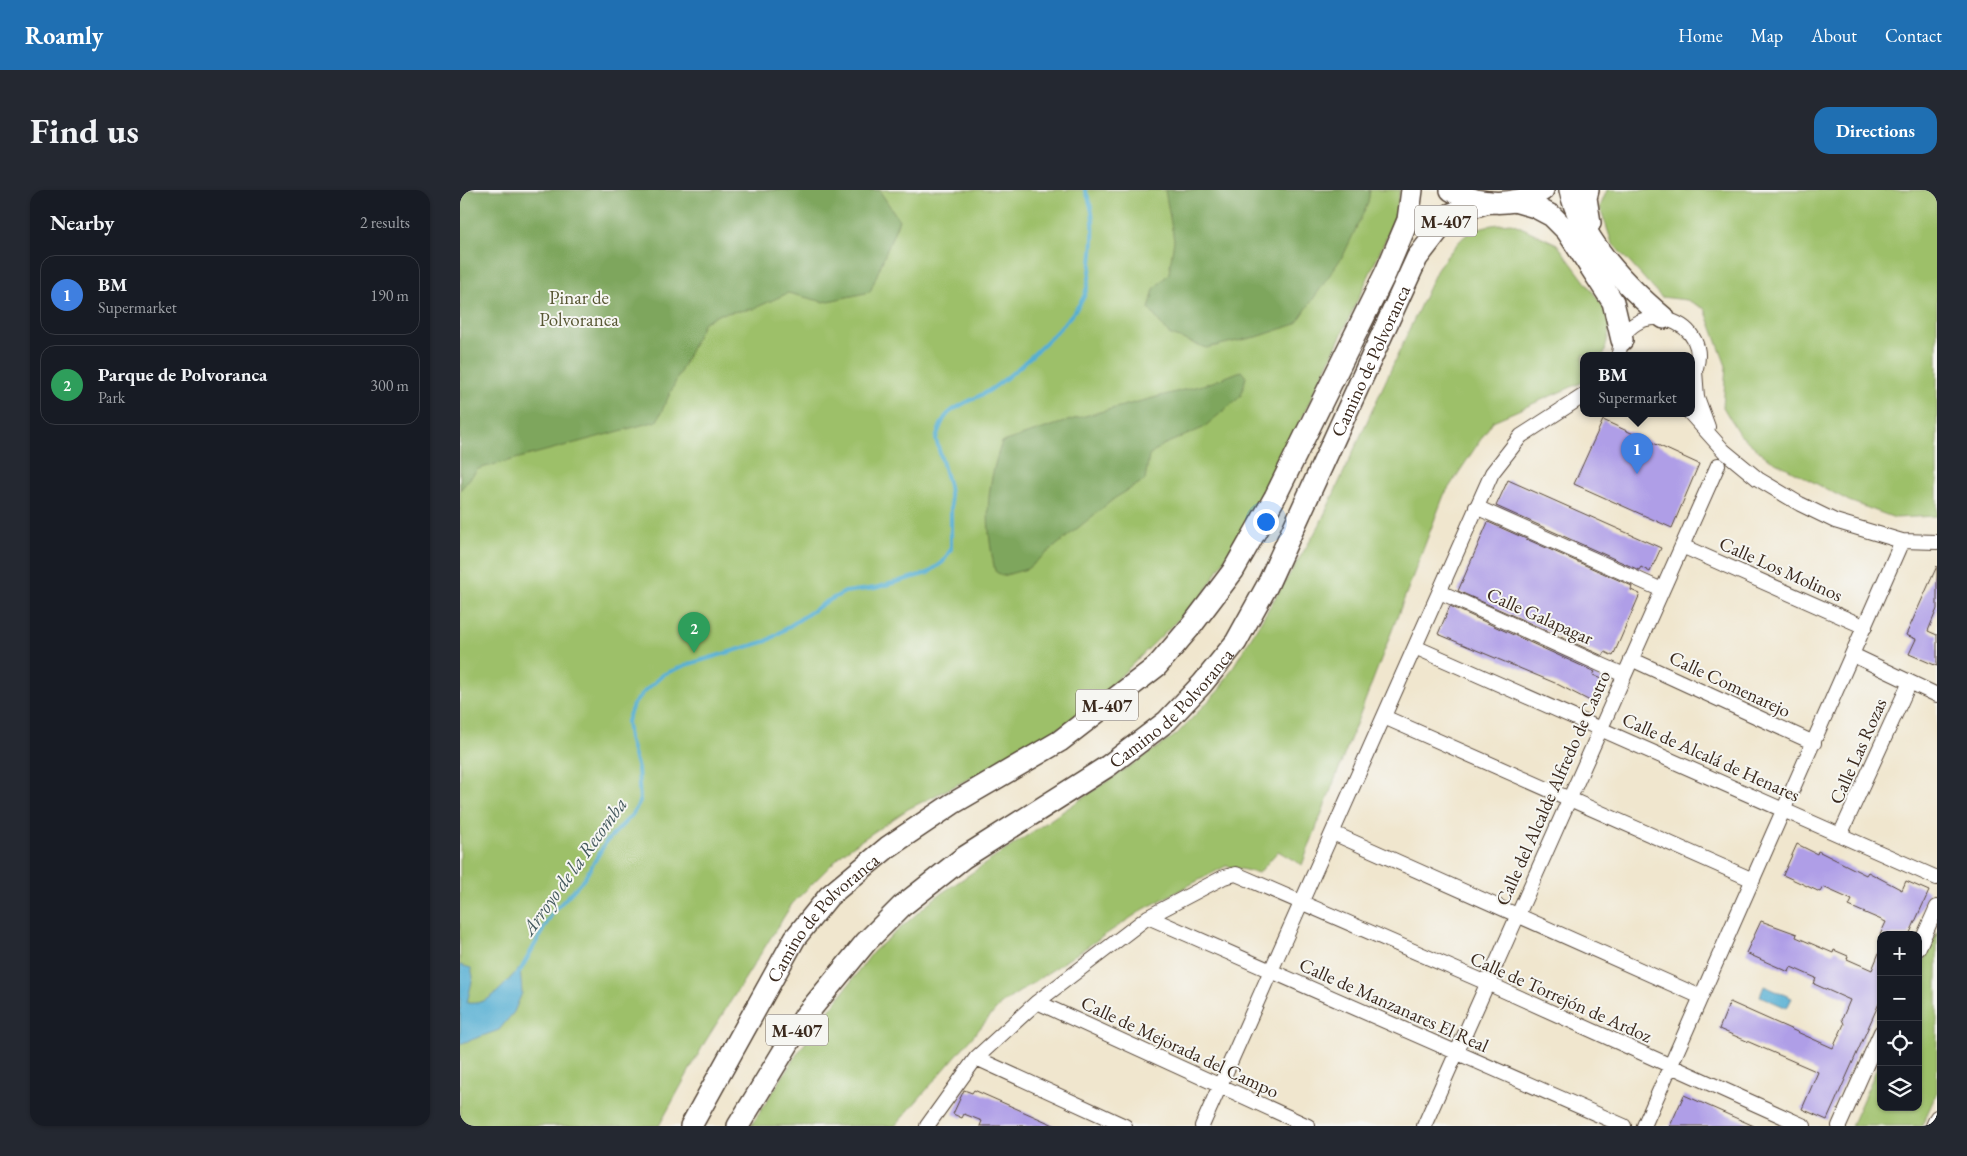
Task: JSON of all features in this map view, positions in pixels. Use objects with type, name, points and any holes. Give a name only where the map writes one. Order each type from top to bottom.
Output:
[{"type":"highway","name":"Camino de Polvoranca","points":[[691,1126],[794,938],[830,896],[888,846],[952,804],[1060,741],[1157,666],[1192,625],[1233,571],[1275,497],[1386,272],[1408,220],[1412,190]]},
{"type":"highway","name":"M-407","points":[[1451,190],[1460,195],[1488,202],[1514,201],[1543,190]]},
{"type":"highway","points":[[1570,190],[1574,210],[1606,257],[1632,291],[1664,318]]},
{"type":"highway","points":[[1588,190],[1586,198],[1588,220],[1606,257]]},
{"type":"highway","points":[[1514,201],[1535,206],[1552,216],[1567,231],[1613,302],[1620,348]]},
{"type":"highway","name":"Camino de Polvoranca","points":[[738,1126],[805,1016],[866,942],[902,906],[964,858],[1108,766],[1167,721],[1202,684],[1236,642],[1267,586],[1417,258],[1451,214],[1488,202]]},
{"type":"highway","name":"M-407","points":[[679,1126],[763,971],[794,938]]},
{"type":"street","points":[[1620,348],[1629,330],[1639,322],[1651,318],[1664,318],[1675,321],[1692,337],[1697,354],[1695,364]]},
{"type":"street","points":[[1695,386],[1703,420],[1718,442]]},
{"type":"street","points":[[1202,1126],[1492,473],[1521,436],[1580,399]]},
{"type":"street","points":[[1694,417],[1758,479],[1800,504],[1835,521],[1902,542],[1937,542]]},
{"type":"street","name":"Calle del Alcalde Alfredo de Castro","points":[[1424,1126],[1718,465]]},
{"type":"street","points":[[1476,507],[1662,590]]},
{"type":"street","points":[[1644,1126],[1902,542]]},
{"type":"street","name":"Calle Los Molinos","points":[[1682,546],[1865,627]]},
{"type":"street","name":"Calle Galapagar","points":[[1440,592],[1624,675]]},
{"type":"street","name":"Calle de Alcalá de Henares","points":[[1415,647],[1937,878]]},
{"type":"street","points":[[1853,655],[1937,694]]},
{"type":"street","name":"Calle Comenarejo","points":[[1631,659],[1814,743]]},
{"type":"street","name":"Calle Las Rozas","points":[[1840,835],[1910,682]]},
{"type":"street","points":[[1384,717],[1753,880]]},
{"type":"street","points":[[1333,832],[1701,997]]},
{"type":"street","name":"Calle de Torrejón de Ardoz","points":[[931,1125],[976,1058],[1037,1002],[1148,917],[1232,875],[1240,875],[1487,983],[1804,1126]]},
{"type":"street","points":[[1922,940],[1937,907]]},
{"type":"street","name":"Calle de Manzanares El Real","points":[[1148,917],[1624,1126]]},
{"type":"street","name":"Calle de Mejorada del Campo","points":[[1037,1002],[1308,1126]]},
{"type":"street","points":[[1839,1126],[1877,1041]]},
{"type":"street","points":[[976,1058],[1125,1126]]},
{"type":"street","points":[[1933,1126],[1937,1117]]},
{"type":"green space","points":[[460,190],[1400,190],[1395,219],[1328,364],[1264,495],[1203,595],[1083,713],[1009,759],[908,809],[844,852],[792,904],[705,1042],[659,1126],[460,1126]]},
{"type":"green space","name":"Pinar de Polvoranca","points":[[460,190],[879,190],[899,220],[870,292],[824,302],[788,293],[753,309],[720,314],[704,322],[657,421],[478,469],[460,490]]},
{"type":"green space","points":[[1165,190],[1370,190],[1368,203],[1344,254],[1296,324],[1260,336],[1206,348],[1169,334],[1149,309],[1154,289],[1169,273],[1174,240]]},
{"type":"green space","points":[[1607,190],[1937,190],[1937,516],[1895,518],[1849,501],[1766,457],[1739,434],[1723,407],[1726,366],[1705,309],[1687,300],[1661,297],[1612,243],[1600,207]]},
{"type":"green space","points":[[1512,223],[1557,244],[1612,318],[1605,352],[1580,352],[1580,383],[1493,421],[1444,495],[1302,865],[1278,851],[1259,873],[1226,866],[1144,909],[1001,1004],[895,1126],[751,1126],[797,1054],[873,952],[936,897],[1176,735],[1219,690],[1319,526],[1438,267],[1461,239],[1475,230],[1496,224]]},
{"type":"green space","points":[[1241,371],[1246,377],[1241,396],[1203,428],[1163,445],[1149,456],[1145,480],[1115,498],[1027,569],[1002,576],[995,571],[989,537],[988,506],[992,476],[1002,442],[1077,418],[1210,383]]},
{"type":"green space","points":[[1937,932],[1937,1092],[1922,1126],[1851,1126],[1877,1068],[1877,1111],[1922,1111],[1922,965]]},
{"type":"water","points":[[460,965],[471,968],[473,977],[467,1003],[484,1001],[491,997],[520,968],[522,993],[514,1012],[499,1030],[460,1044]]},
{"type":"water","points":[[1764,986],[1792,998],[1787,1008],[1760,996]]},
{"type":"building","points":[[1603,420],[1699,464],[1672,528],[1574,484]]},
{"type":"building","points":[[1508,480],[1661,548],[1650,572],[1641,567],[1639,570],[1496,506]]},
{"type":"building","points":[[1488,522],[1632,586],[1631,590],[1640,594],[1613,656],[1605,652],[1603,656],[1458,591]]},
{"type":"building","points":[[1937,566],[1937,609],[1928,631],[1937,635],[1937,666],[1909,654],[1916,639],[1906,635]]},
{"type":"building","points":[[1450,606],[1595,672],[1593,675],[1602,679],[1592,702],[1555,683],[1438,634]]},
{"type":"building","points":[[1797,844],[1817,854],[1818,851],[1866,875],[1868,872],[1902,890],[1906,881],[1929,891],[1911,931],[1882,931],[1886,922],[1849,906],[1852,900],[1823,887],[1820,892],[1783,875]]},
{"type":"building","points":[[1761,921],[1797,934],[1796,937],[1833,953],[1834,950],[1848,956],[1847,959],[1872,970],[1877,958],[1877,1008],[1827,1120],[1802,1109],[1818,1072],[1719,1029],[1730,1002],[1833,1048],[1844,1024],[1842,1019],[1850,1000],[1814,984],[1816,978],[1791,967],[1789,972],[1746,953]]},
{"type":"building","points":[[964,1090],[972,1093],[974,1090],[1056,1126],[980,1126],[982,1121],[964,1114],[962,1118],[953,1114]]},
{"type":"building","points":[[1684,1095],[1754,1126],[1670,1126]]},
{"type":"waterway","name":"Arroyo de la Recomba","points":[[519,973],[553,912],[584,879],[606,842],[632,815],[640,802],[638,769],[629,739],[627,721],[633,705],[645,691],[664,674],[689,664],[767,641],[826,602],[845,592],[875,588],[928,573],[943,562],[951,549],[951,505],[949,486],[936,439],[939,430],[945,417],[951,411],[990,390],[1028,359],[1070,317],[1079,304],[1085,294],[1089,278],[1093,236],[1091,205],[1085,190]]},
{"type":"place","name":"BM","points":[[1637,474]]},
{"type":"place","name":"Parque de Polvoranca","points":[[694,653]]}]
